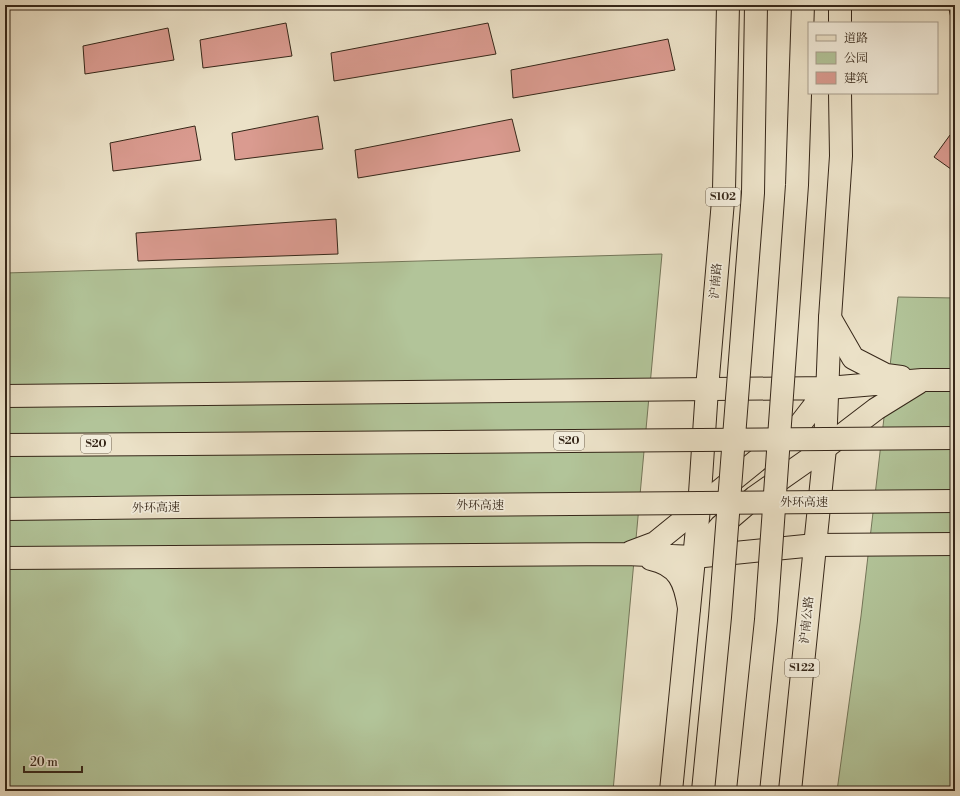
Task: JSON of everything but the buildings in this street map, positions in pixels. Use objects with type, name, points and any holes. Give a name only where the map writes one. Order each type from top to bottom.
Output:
[{"type":"main road","name":"沪南路","points":[[694,557],[724,189],[728,5]]},
{"type":"main road","points":[[703,791],[720,617],[753,193],[756,5]]},
{"type":"main road","points":[[748,791],[766,620],[796,193],[803,5]]},
{"type":"main road","points":[[840,5],[840,22]]},
{"type":"main road","points":[[815,545],[825,448],[830,318],[841,156],[840,94]]},
{"type":"main road","points":[[830,318],[854,358],[886,375],[922,380]]},
{"type":"main road","points":[[5,396],[828,388],[922,380],[955,380]]},
{"type":"main road","points":[[672,791],[694,557],[720,526],[755,496],[825,448],[876,409],[922,380]]},
{"type":"main road","points":[[626,554],[655,543],[770,450],[801,422],[828,388]]},
{"type":"main road","name":"S20","points":[[5,445],[955,438]]},
{"type":"main road","name":"外环高速","points":[[5,509],[955,501]]},
{"type":"main road","points":[[5,558],[626,554],[694,557],[815,545],[955,544]]},
{"type":"main road","name":"沪南公路","points":[[790,791],[815,545]]},
{"type":"main road","points":[[626,554],[658,561],[670,566],[680,575],[686,592],[689,608]]},
{"type":"green space","points":[[662,254],[613,791],[5,791],[5,273]]},
{"type":"green space","points":[[898,297],[955,298],[955,791],[837,791],[861,616]]}]
